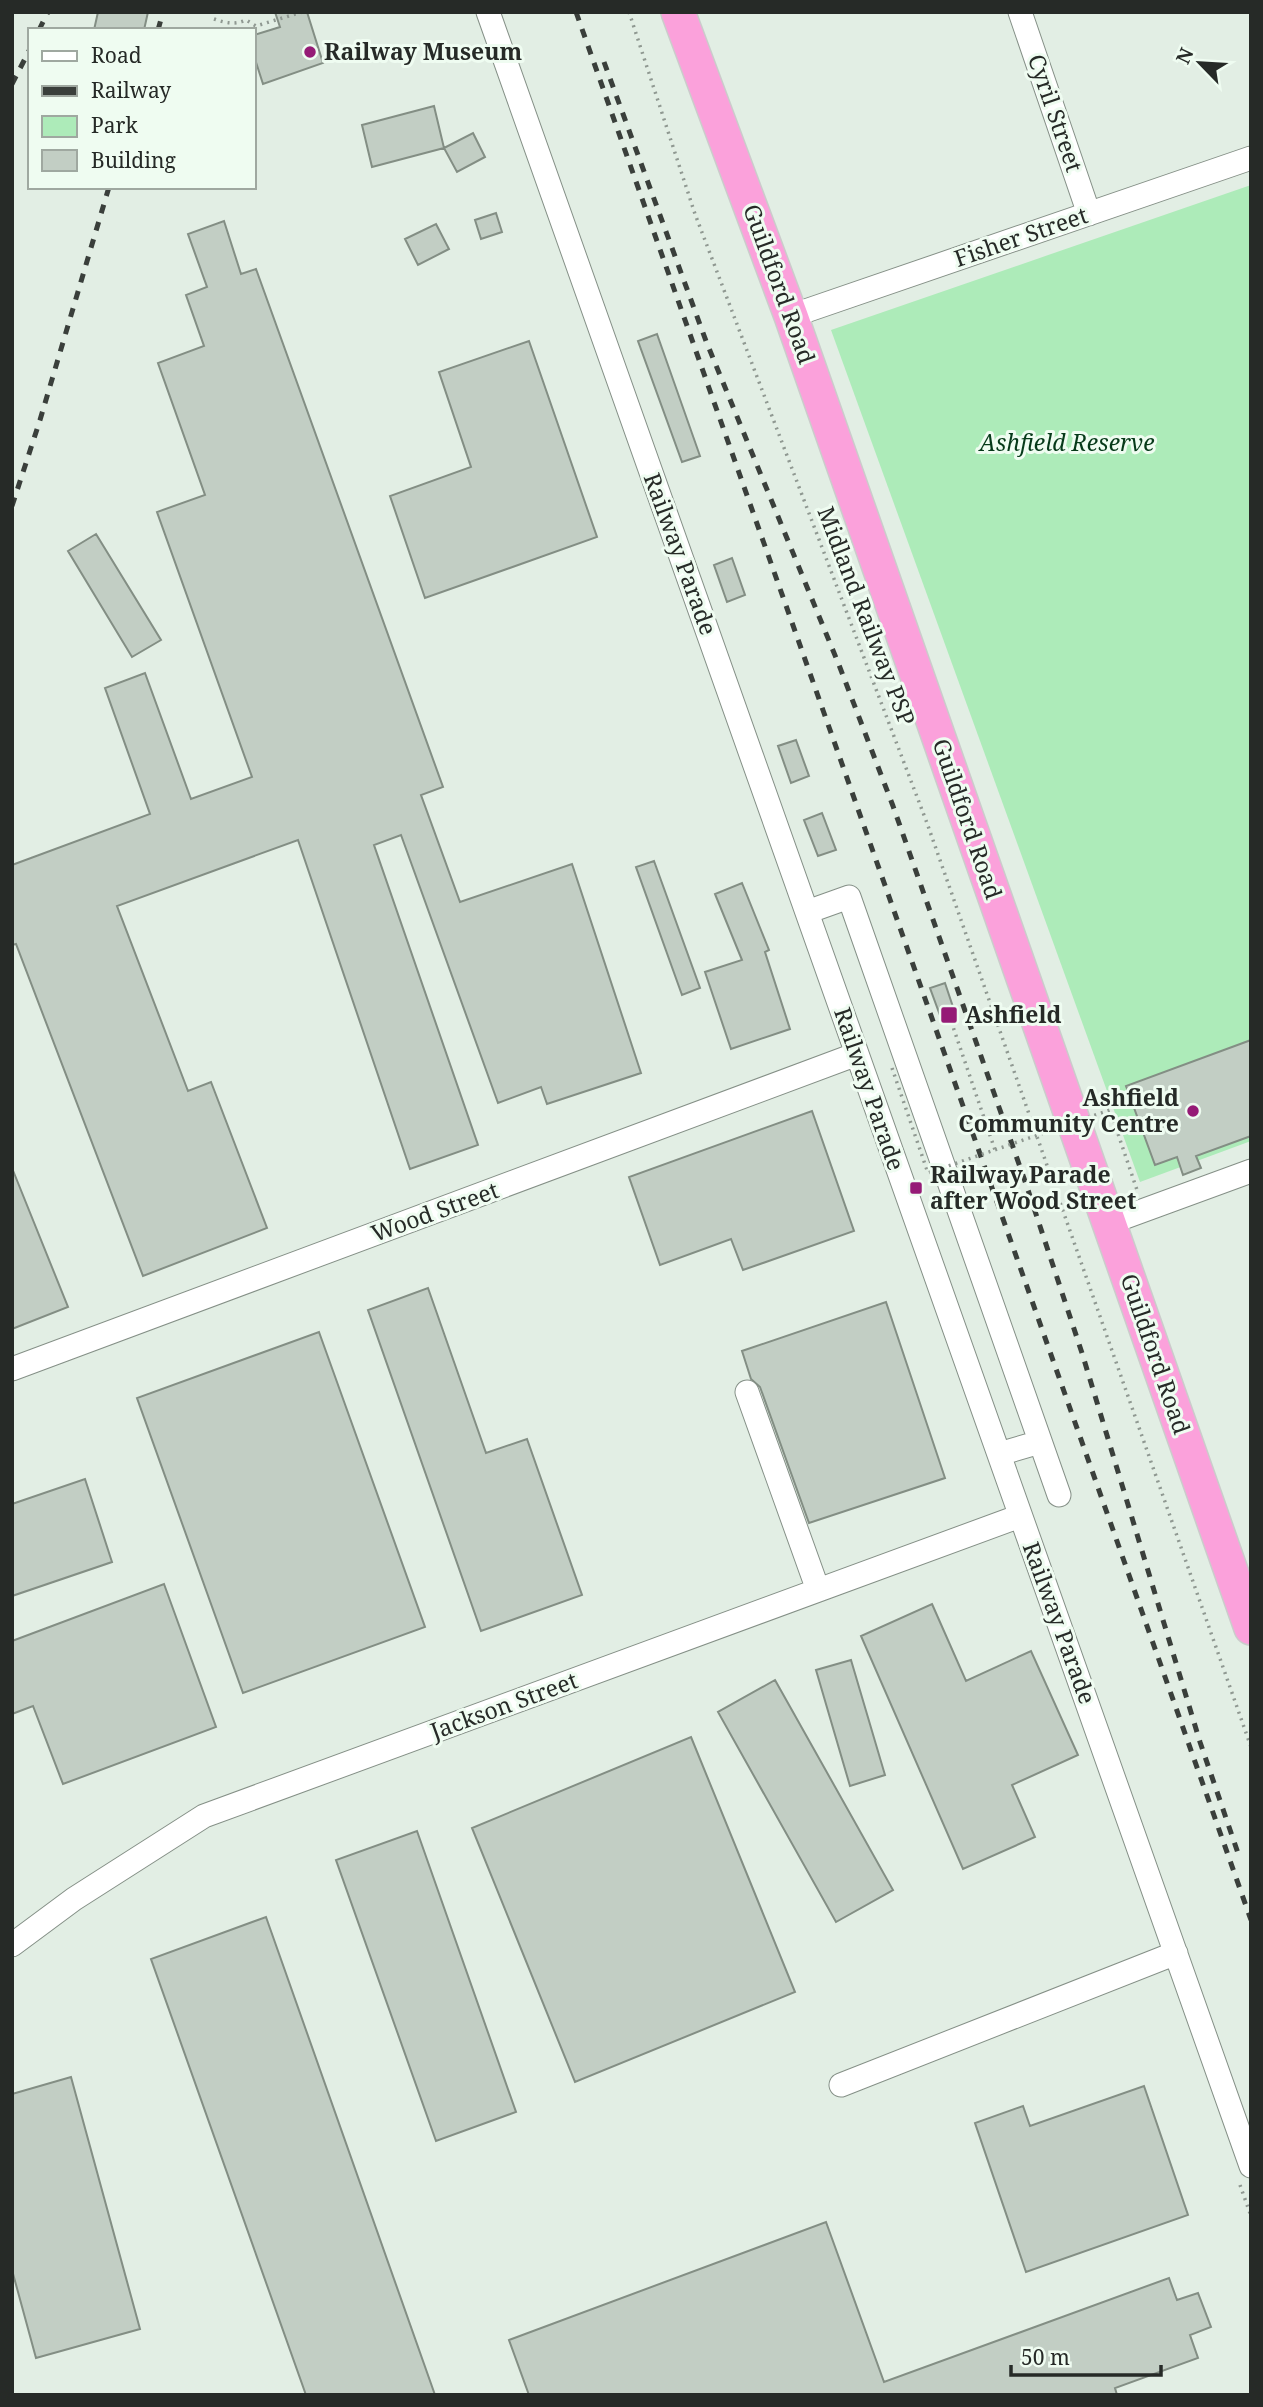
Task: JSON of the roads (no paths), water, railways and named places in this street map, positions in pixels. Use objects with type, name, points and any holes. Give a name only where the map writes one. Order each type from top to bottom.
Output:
[{"type":"highway","name":"Guildford Road","points":[[678,12],[791,316],[1251,1628]]},
{"type":"street","name":"Railway Parade","points":[[488,12],[1251,2166]]},
{"type":"street","name":"Cyril Street","points":[[1020,12],[1089,214]]},
{"type":"street","name":"Fisher Street","points":[[791,316],[1251,158]]},
{"type":"street","points":[[807,912],[849,897],[1059,1495]]},
{"type":"street","name":"Wood Street","points":[[12,1369],[857,1054]]},
{"type":"street","points":[[1108,1223],[1251,1171]]},
{"type":"street","points":[[747,1392],[818,1590]]},
{"type":"street","points":[[999,1454],[1040,1442]]},
{"type":"street","name":"Jackson Street","points":[[12,1945],[74,1899],[204,1816],[1020,1516]]},
{"type":"street","points":[[841,2085],[1176,1953]]},
{"type":"railway","points":[[40,28],[48,12]]},
{"type":"railway","points":[[159,28],[163,12]]},
{"type":"railway","points":[[576,12],[1251,1920]]},
{"type":"railway","points":[[12,84],[28,53]]},
{"type":"railway","points":[[604,62],[706,341],[839,665],[893,806],[1026,1184],[1082,1353],[1200,1742],[1240,1859]]},
{"type":"railway","points":[[12,506],[108,189]]},
{"type":"place","name":"Railway Museum","points":[[310,52]]},
{"type":"place","name":"Ashfield","points":[[949,1015]]},
{"type":"place","name":"Ashfield Community Centre","points":[[1193,1111]]},
{"type":"place","name":"Railway Parade after Wood Street","points":[[916,1188]]},
{"type":"park label","name":"Ashfield Reserve","points":[[1067,443]]}]
